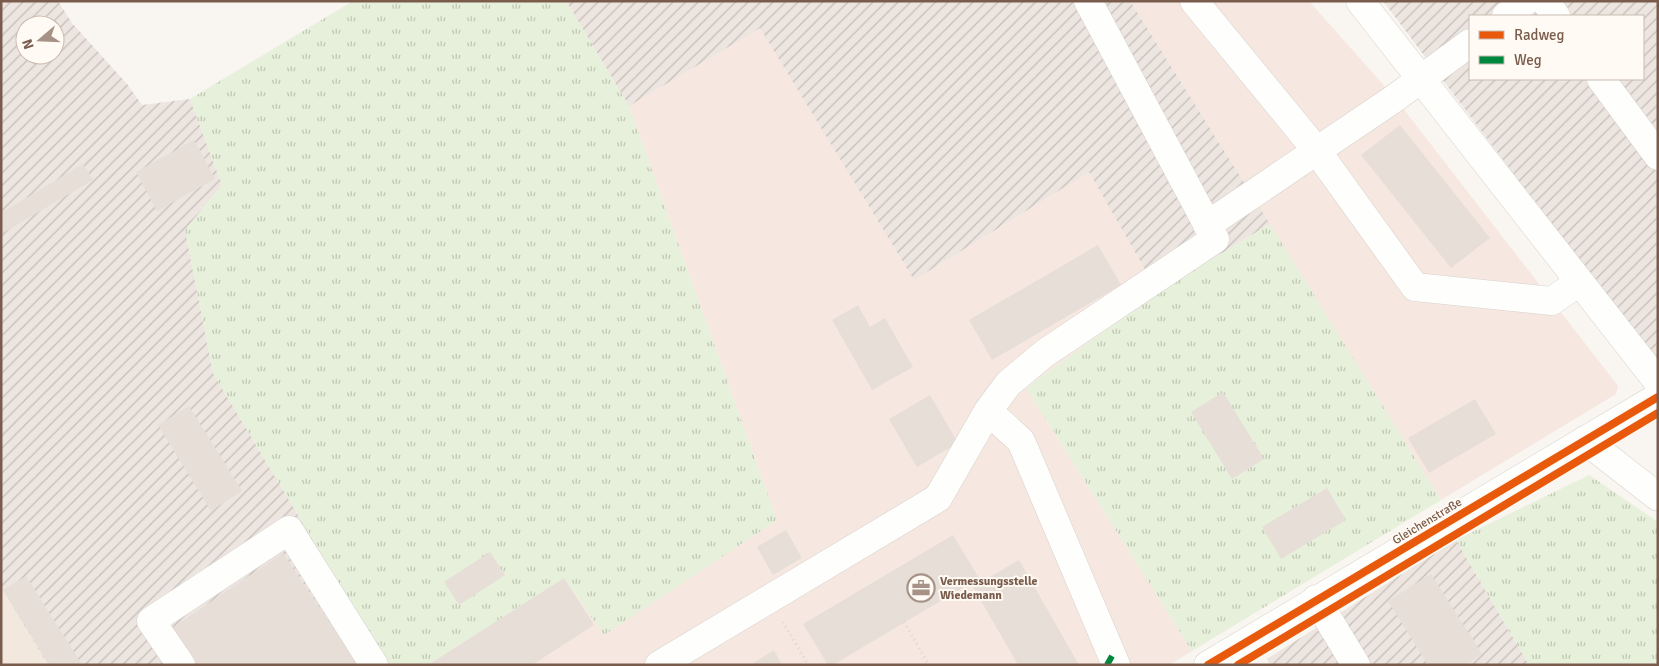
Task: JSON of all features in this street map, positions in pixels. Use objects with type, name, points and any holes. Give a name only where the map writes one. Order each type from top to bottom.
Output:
[{"type":"street","points":[[659,665],[938,498],[988,412],[1008,384],[1045,353],[1215,239],[1088,1]]},
{"type":"street","points":[[1194,1],[1317,151],[1415,287],[1552,302],[1579,282]]},
{"type":"street","points":[[1360,1],[1658,382]]},
{"type":"street","points":[[1507,15],[1526,1]]},
{"type":"street","points":[[1545,1],[1555,15]]},
{"type":"street","points":[[1207,225],[1421,80],[1469,44]]},
{"type":"street","points":[[1602,80],[1658,156]]},
{"type":"street","name":"Gleichenstraße","points":[[1208,665],[1658,397]]},
{"type":"street","points":[[988,412],[1021,442],[1116,665]]},
{"type":"street","points":[[1585,440],[1658,497]]},
{"type":"street","points":[[180,665],[150,622],[289,530],[374,665]]},
{"type":"street","points":[[1316,599],[1356,665]]},
{"type":"path","points":[[770,600],[808,665]]},
{"type":"path","points":[[904,622],[929,665]]},
{"type":"shaded area","points":[[1,1],[58,1],[72,23],[127,84],[142,105],[190,99],[222,185],[185,230],[213,373],[388,665],[48,665],[1,587]]},
{"type":"shaded area","points":[[566,1],[1130,1],[1270,224],[1158,292],[1089,172],[914,280],[760,28],[629,106]]},
{"type":"shaded area","points":[[1130,1],[1309,1],[1395,98],[1618,386],[1616,394],[1441,500]]},
{"type":"shaded area","points":[[1383,1],[1658,1],[1658,365]]},
{"type":"shaded area","points":[[760,27],[914,280],[1089,171],[1158,292],[1026,388],[1192,651],[1169,665],[428,665],[564,578],[604,634],[777,520],[629,106]]},
{"type":"shaded area","points":[[1456,540],[1529,665],[1270,665],[1267,659]]},
{"type":"shaded area","points":[[1,587],[48,665],[1,665]]},
{"type":"green space","points":[[353,1],[566,1],[629,106],[777,520],[604,635],[564,578],[428,665],[388,665],[213,373],[185,230],[222,185],[190,99]]},
{"type":"green space","points":[[1270,224],[1441,500],[1192,651],[1026,388],[1158,292]]},
{"type":"green space","points":[[1589,475],[1658,522],[1658,665],[1529,665],[1456,540]]},
{"type":"building","points":[[1400,125],[1490,238],[1451,268],[1361,155]]},
{"type":"building","points":[[194,140],[215,179],[157,211],[136,172]]},
{"type":"building","points":[[83,164],[93,180],[1,234],[1,213]]},
{"type":"building","points":[[1098,245],[1121,285],[992,360],[969,320]]},
{"type":"building","points":[[858,305],[870,327],[885,318],[913,367],[872,390],[832,320]]},
{"type":"building","points":[[1223,392],[1264,459],[1232,479],[1191,412]]},
{"type":"building","points":[[930,395],[958,443],[917,467],[889,419]]},
{"type":"building","points":[[1475,399],[1496,434],[1429,473],[1408,438]]},
{"type":"building","points":[[189,406],[242,491],[211,511],[158,425]]},
{"type":"building","points":[[1327,488],[1346,520],[1281,559],[1262,527]]},
{"type":"building","points":[[786,530],[802,558],[773,575],[757,547]]},
{"type":"building","points":[[953,535],[979,578],[833,665],[828,665],[803,624]]},
{"type":"building","points":[[490,552],[505,575],[459,605],[444,582]]},
{"type":"building","points":[[283,553],[358,665],[197,665],[172,628]]},
{"type":"building","points":[[1019,560],[1079,665],[1018,665],[973,587]]},
{"type":"building","points":[[1431,574],[1482,654],[1465,665],[1428,665],[1388,601]]},
{"type":"building","points":[[26,576],[81,663],[78,665],[49,665],[3,590]]},
{"type":"building","points":[[564,578],[594,625],[532,665],[428,665]]},
{"type":"building","points":[[774,650],[782,665],[750,665]]},
{"type":"marked path","points":[[1107,665],[1112,656]]},
{"type":"cycle path","points":[[1208,665],[1658,397]]},
{"type":"cycle path","points":[[1238,665],[1658,413]]},
{"type":"place","name":"Vermessungsstelle Wiedemann","points":[[921,588]]}]
